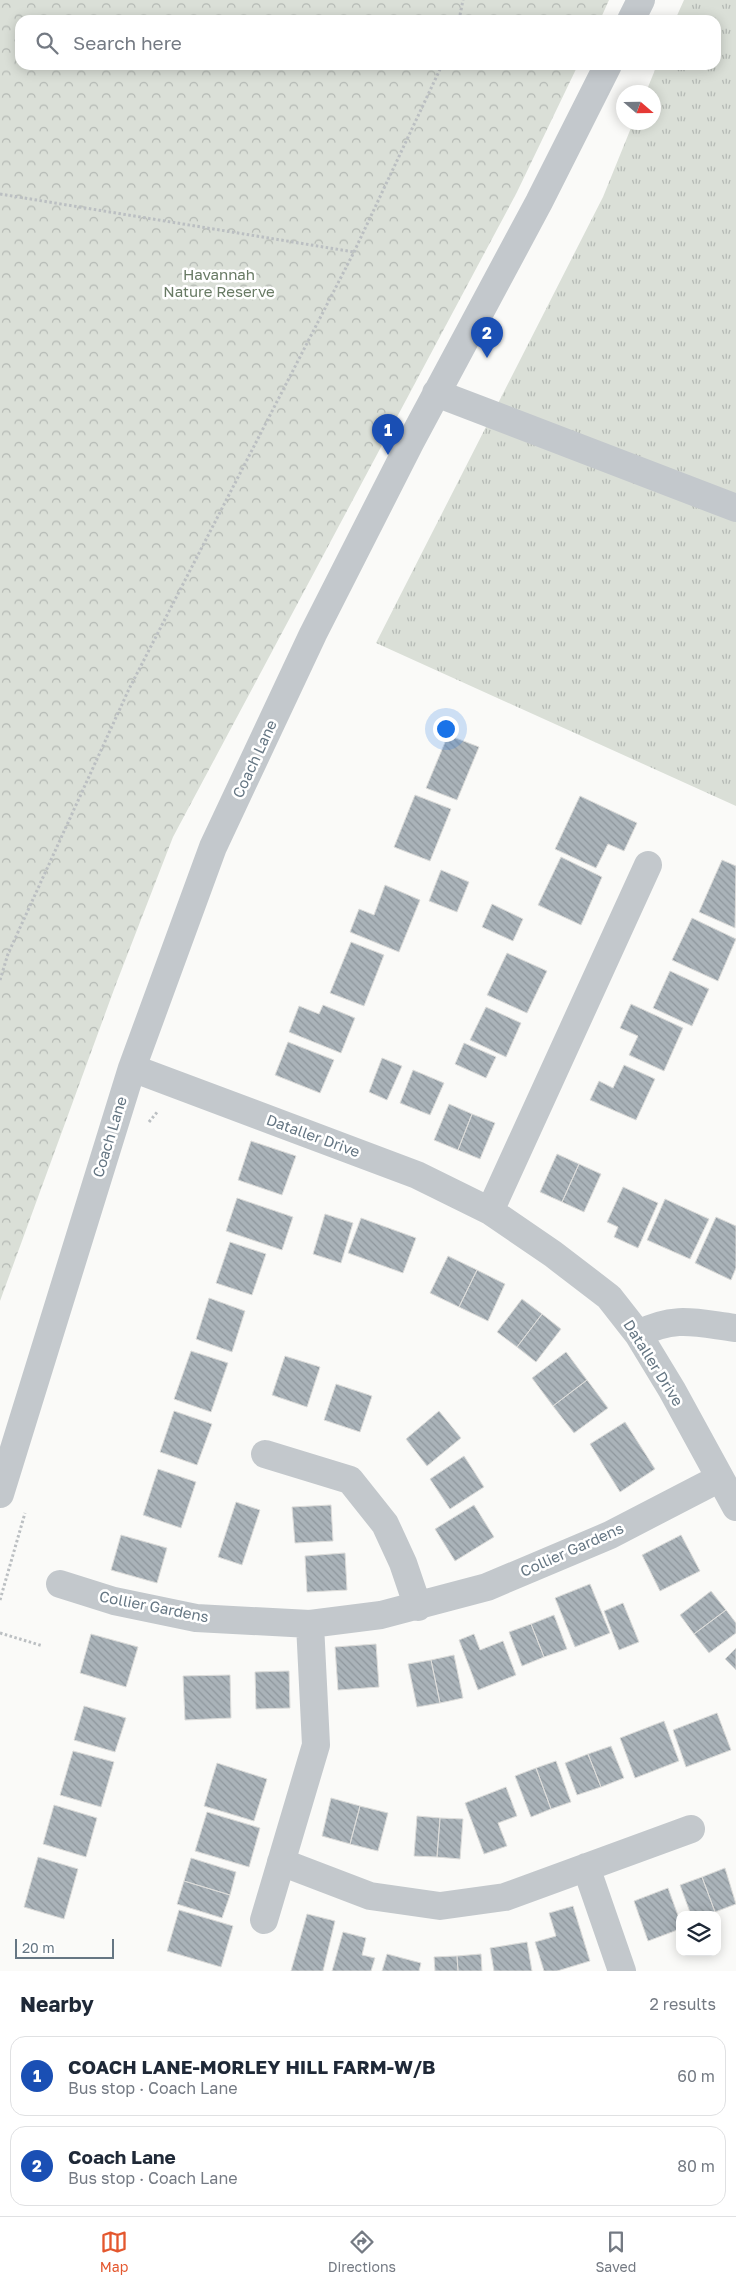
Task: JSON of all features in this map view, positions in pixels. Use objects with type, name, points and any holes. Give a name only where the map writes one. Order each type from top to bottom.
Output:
[{"type":"street","points":[[634,15],[641,0]]},
{"type":"street","name":"Coach Lane","points":[[0,1494],[132,1068],[213,847],[313,634],[436,393],[539,202],[605,70]]},
{"type":"street","points":[[436,393],[736,508]]},
{"type":"street","points":[[490,1211],[648,865]]},
{"type":"street","name":"Dataller Drive","points":[[132,1068],[417,1174],[490,1211],[553,1254],[609,1297],[638,1334],[672,1390],[736,1507]]},
{"type":"street","points":[[638,1334],[658,1324],[680,1320],[736,1328]]},
{"type":"street","points":[[265,1454],[350,1480],[385,1524],[403,1562],[418,1607]]},
{"type":"street","name":"Collier Gardens","points":[[60,1584],[114,1601],[196,1618],[310,1624],[381,1615],[418,1607],[487,1587],[610,1535],[720,1478]]},
{"type":"street","points":[[264,1920],[316,1745],[310,1624]]},
{"type":"street","points":[[281,1862],[370,1896],[440,1906],[505,1897],[691,1829]]},
{"type":"street","points":[[586,1867],[622,1971]]},
{"type":"path","points":[[460,15],[463,0]]},
{"type":"path","points":[[0,980],[8,954],[129,689],[354,252],[440,70]]},
{"type":"path","points":[[0,194],[354,252]]},
{"type":"path","points":[[0,1633],[43,1646]]},
{"type":"green space","name":"Havannah Nature Reserve","points":[[0,0],[609,0],[602,15],[15,15],[15,70],[576,70],[517,192],[173,837],[116,984],[0,1301]]},
{"type":"green space","points":[[684,0],[736,0],[736,806],[376,643],[603,197],[630,130],[661,130],[661,85],[649,85],[655,70],[721,70],[721,15],[677,15]]},
{"type":"building","points":[[448,735],[479,747],[457,800],[426,788]]},
{"type":"building","points":[[415,795],[451,809],[430,861],[394,847]]},
{"type":"building","points":[[580,796],[637,823],[624,851],[608,844],[596,868],[555,849]]},
{"type":"building","points":[[561,857],[602,877],[581,925],[538,905]]},
{"type":"building","points":[[722,860],[736,866],[735,928],[699,912]]},
{"type":"building","points":[[441,870],[469,882],[457,912],[429,901]]},
{"type":"building","points":[[385,885],[420,900],[399,952],[350,932],[359,909],[374,915]]},
{"type":"building","points":[[492,904],[523,919],[513,941],[482,927]]},
{"type":"building","points":[[692,918],[736,939],[718,981],[672,960]]},
{"type":"building","points":[[351,942],[384,955],[364,1006],[330,993]]},
{"type":"building","points":[[507,953],[547,971],[527,1013],[487,995]]},
{"type":"building","points":[[670,971],[709,989],[692,1026],[653,1008]]},
{"type":"building","points":[[631,1004],[683,1028],[664,1071],[629,1055],[638,1036],[620,1028]]},
{"type":"building","points":[[323,1005],[355,1018],[341,1053],[289,1032],[299,1006],[319,1014]]},
{"type":"building","points":[[486,1007],[521,1023],[506,1057],[470,1040]]},
{"type":"building","points":[[288,1042],[334,1060],[320,1093],[275,1075]]},
{"type":"building","points":[[464,1043],[496,1057],[486,1078],[455,1064]]},
{"type":"building","points":[[382,1058],[402,1066],[387,1100],[369,1092]]},
{"type":"building","points":[[624,1065],[655,1079],[636,1120],[590,1100],[599,1081],[613,1088]]},
{"type":"building","points":[[413,1070],[444,1083],[430,1115],[400,1103]]},
{"type":"building","points":[[449,1104],[472,1114],[458,1150],[434,1140]]},
{"type":"building","points":[[472,1114],[495,1123],[480,1159],[458,1150]]},
{"type":"building","points":[[251,1141],[296,1156],[282,1195],[238,1180]]},
{"type":"building","points":[[557,1154],[579,1164],[562,1202],[540,1192]]},
{"type":"building","points":[[579,1164],[601,1174],[584,1212],[562,1202]]},
{"type":"building","points":[[623,1187],[658,1203],[638,1248],[614,1237],[618,1227],[607,1222]]},
{"type":"building","points":[[237,1198],[293,1217],[282,1250],[226,1231]]},
{"type":"building","points":[[665,1199],[709,1219],[690,1259],[647,1240]]},
{"type":"building","points":[[325,1214],[353,1223],[341,1263],[313,1254]]},
{"type":"building","points":[[716,1217],[736,1226],[736,1268],[731,1280],[695,1263]]},
{"type":"building","points":[[361,1218],[416,1238],[403,1273],[348,1253]]},
{"type":"building","points":[[230,1242],[266,1254],[252,1295],[216,1283]]},
{"type":"building","points":[[448,1256],[477,1270],[459,1307],[430,1293]]},
{"type":"building","points":[[477,1270],[505,1284],[488,1321],[459,1307]]},
{"type":"building","points":[[209,1298],[245,1311],[232,1352],[196,1339]]},
{"type":"building","points":[[522,1299],[542,1314],[517,1347],[497,1332]]},
{"type":"building","points":[[542,1314],[561,1329],[536,1362],[517,1347]]},
{"type":"building","points":[[191,1351],[228,1363],[211,1412],[174,1399]]},
{"type":"building","points":[[566,1352],[587,1380],[553,1406],[532,1378]]},
{"type":"building","points":[[285,1356],[320,1367],[307,1407],[272,1395]]},
{"type":"building","points":[[587,1380],[608,1408],[574,1433],[553,1406]]},
{"type":"building","points":[[336,1384],[372,1396],[360,1432],[324,1420]]},
{"type":"building","points":[[174,1411],[212,1424],[197,1465],[160,1452]]},
{"type":"building","points":[[439,1411],[461,1438],[427,1466],[406,1439]]},
{"type":"building","points":[[625,1422],[655,1469],[620,1492],[590,1444]]},
{"type":"building","points":[[464,1456],[484,1487],[450,1509],[430,1479]]},
{"type":"building","points":[[158,1469],[196,1482],[181,1528],[143,1515]]},
{"type":"building","points":[[236,1502],[260,1510],[242,1565],[218,1557]]},
{"type":"building","points":[[331,1505],[333,1541],[295,1543],[292,1507]]},
{"type":"building","points":[[474,1505],[494,1537],[455,1561],[435,1529]]},
{"type":"building","points":[[121,1535],[167,1548],[157,1583],[111,1570]]},
{"type":"building","points":[[681,1535],[700,1571],[660,1591],[642,1555]]},
{"type":"building","points":[[345,1553],[347,1590],[307,1592],[305,1556]]},
{"type":"building","points":[[590,1584],[610,1633],[575,1647],[555,1598]]},
{"type":"building","points":[[711,1591],[726,1610],[694,1634],[680,1615]]},
{"type":"building","points":[[623,1603],[639,1642],[619,1650],[604,1611]]},
{"type":"building","points":[[726,1610],[736,1623],[736,1633],[709,1653],[694,1634]]},
{"type":"building","points":[[554,1615],[567,1649],[544,1657],[531,1624]]},
{"type":"building","points":[[531,1624],[544,1657],[522,1666],[509,1632]]},
{"type":"building","points":[[91,1634],[138,1647],[126,1687],[80,1673]]},
{"type":"building","points":[[474,1634],[480,1650],[503,1641],[516,1675],[478,1690],[459,1640]]},
{"type":"building","points":[[376,1644],[379,1687],[338,1690],[335,1647]]},
{"type":"building","points":[[736,1648],[736,1670],[725,1659]]},
{"type":"building","points":[[454,1655],[463,1698],[440,1703],[431,1660]]},
{"type":"building","points":[[431,1660],[440,1703],[417,1707],[408,1664]]},
{"type":"building","points":[[289,1671],[290,1708],[256,1709],[255,1672]]},
{"type":"building","points":[[230,1675],[231,1718],[185,1720],[183,1676]]},
{"type":"building","points":[[84,1706],[126,1718],[115,1752],[74,1740]]},
{"type":"building","points":[[717,1713],[731,1750],[686,1767],[673,1730]]},
{"type":"building","points":[[664,1721],[679,1761],[635,1778],[620,1738]]},
{"type":"building","points":[[611,1746],[624,1778],[601,1787],[588,1754]]},
{"type":"building","points":[[73,1751],[114,1762],[101,1807],[60,1795]]},
{"type":"building","points":[[588,1754],[601,1787],[577,1795],[565,1763]]},
{"type":"building","points":[[556,1761],[571,1802],[551,1809],[536,1768]]},
{"type":"building","points":[[217,1763],[267,1779],[254,1821],[204,1806]]},
{"type":"building","points":[[536,1768],[551,1809],[531,1817],[515,1776]]},
{"type":"building","points":[[506,1787],[517,1816],[498,1823],[507,1846],[484,1854],[465,1803]]},
{"type":"building","points":[[331,1798],[360,1806],[350,1844],[322,1836]]},
{"type":"building","points":[[54,1805],[97,1818],[86,1857],[43,1844]]},
{"type":"building","points":[[360,1806],[388,1813],[378,1851],[350,1844]]},
{"type":"building","points":[[207,1812],[260,1828],[249,1867],[195,1851]]},
{"type":"building","points":[[417,1816],[440,1818],[437,1857],[414,1856]]},
{"type":"building","points":[[440,1818],[463,1819],[460,1859],[437,1857]]},
{"type":"building","points":[[38,1857],[78,1869],[64,1919],[24,1907]]},
{"type":"building","points":[[191,1858],[236,1872],[230,1895],[184,1881]]},
{"type":"building","points":[[725,1868],[736,1904],[715,1911],[702,1877]]},
{"type":"building","points":[[702,1877],[715,1911],[690,1911],[680,1885]]},
{"type":"building","points":[[184,1881],[230,1895],[222,1918],[177,1904]]},
{"type":"building","points":[[668,1888],[676,1911],[676,1930],[648,1941],[634,1901]]},
{"type":"building","points":[[573,1906],[590,1961],[557,1971],[544,1971],[535,1942],[556,1936],[549,1913]]},
{"type":"building","points":[[179,1910],[233,1926],[221,1967],[167,1951]]},
{"type":"building","points":[[307,1914],[335,1921],[323,1971],[291,1971]]},
{"type":"building","points":[[343,1932],[366,1938],[362,1955],[375,1958],[371,1971],[332,1971]]},
{"type":"building","points":[[527,1942],[532,1971],[494,1971],[490,1948]]},
{"type":"building","points":[[387,1954],[421,1963],[419,1971],[382,1971]]},
{"type":"building","points":[[481,1954],[482,1971],[458,1971],[457,1956]]},
{"type":"building","points":[[457,1956],[458,1971],[435,1971],[434,1957]]},
{"type":"place","name":"Coach Lane","points":[[487,358]]},
{"type":"place","name":"COACH LANE-MORLEY HILL FARM-W/B","points":[[388,455]]}]
